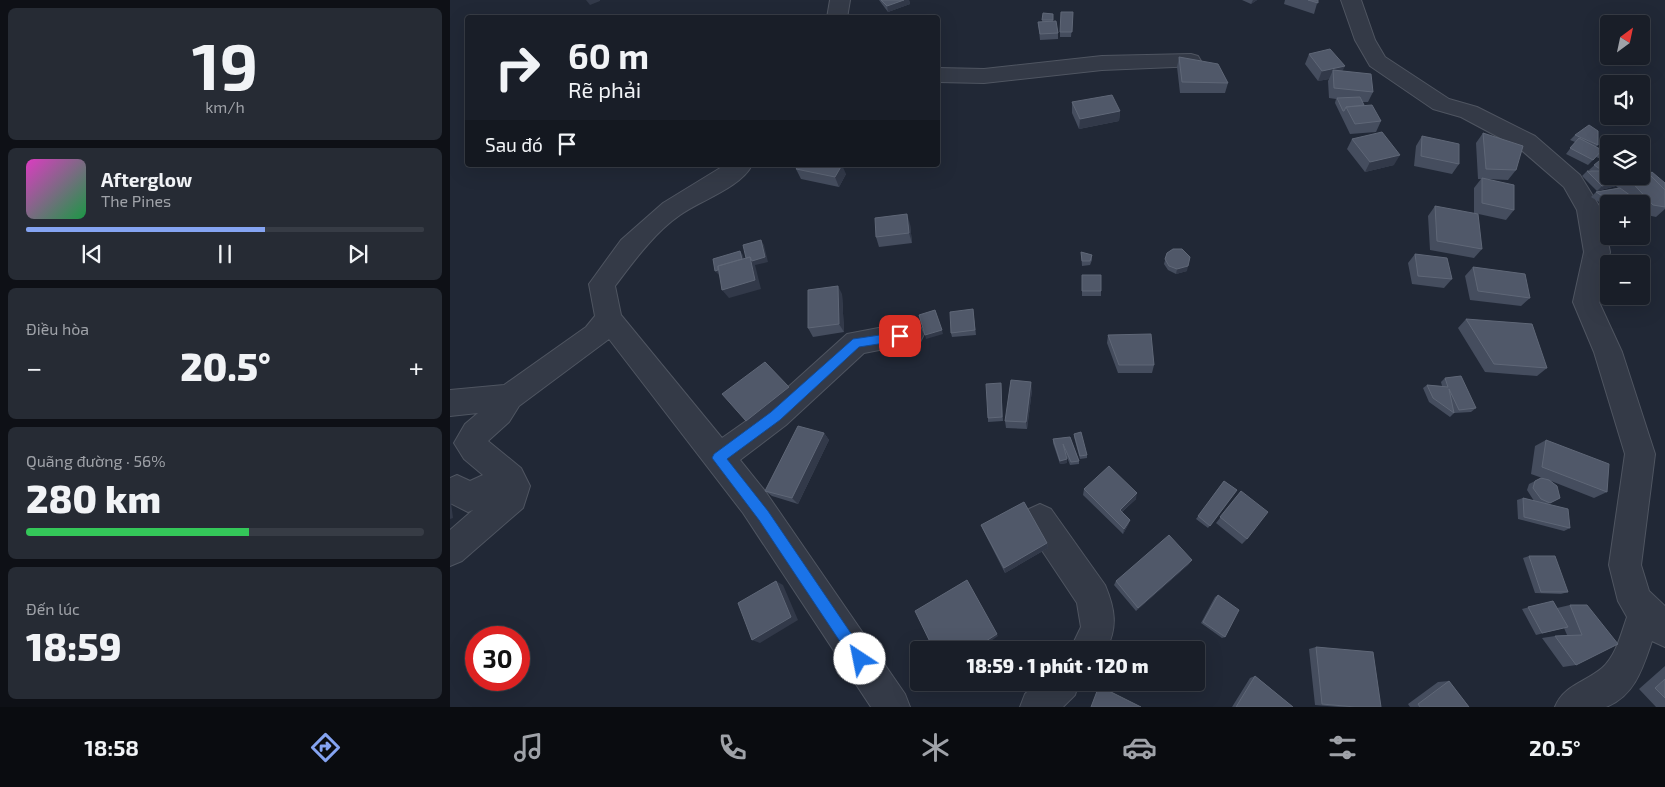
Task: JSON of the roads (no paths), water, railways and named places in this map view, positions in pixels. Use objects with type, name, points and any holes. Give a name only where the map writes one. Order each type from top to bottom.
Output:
[{"type":"street","points":[[838,15],[840,0]]},
{"type":"street","points":[[1351,0],[1365,40],[1377,61],[1441,104],[1468,112],[1527,142],[1572,181],[1589,210],[1597,252],[1586,302],[1608,352],[1640,454],[1625,565],[1635,601],[1656,621],[1626,669],[1614,681],[1573,707]]},
{"type":"street","points":[[940,75],[984,76],[1102,63],[1191,61]]},
{"type":"street","points":[[738,167],[718,182],[671,210],[630,247],[602,284],[609,319],[763,515],[892,707]]},
{"type":"street","points":[[451,550],[512,497],[516,486],[510,478],[478,454],[469,443],[475,434],[499,414],[509,397],[596,335],[609,319]]},
{"type":"street","points":[[718,458],[776,416],[857,342],[910,334]]},
{"type":"street","points":[[450,403],[509,397]]},
{"type":"street","points":[[457,490],[468,497],[510,478]]},
{"type":"street","points":[[1040,520],[1093,597],[1098,630],[1092,641]]},
{"type":"street","points":[[1038,707],[1053,691]]}]
